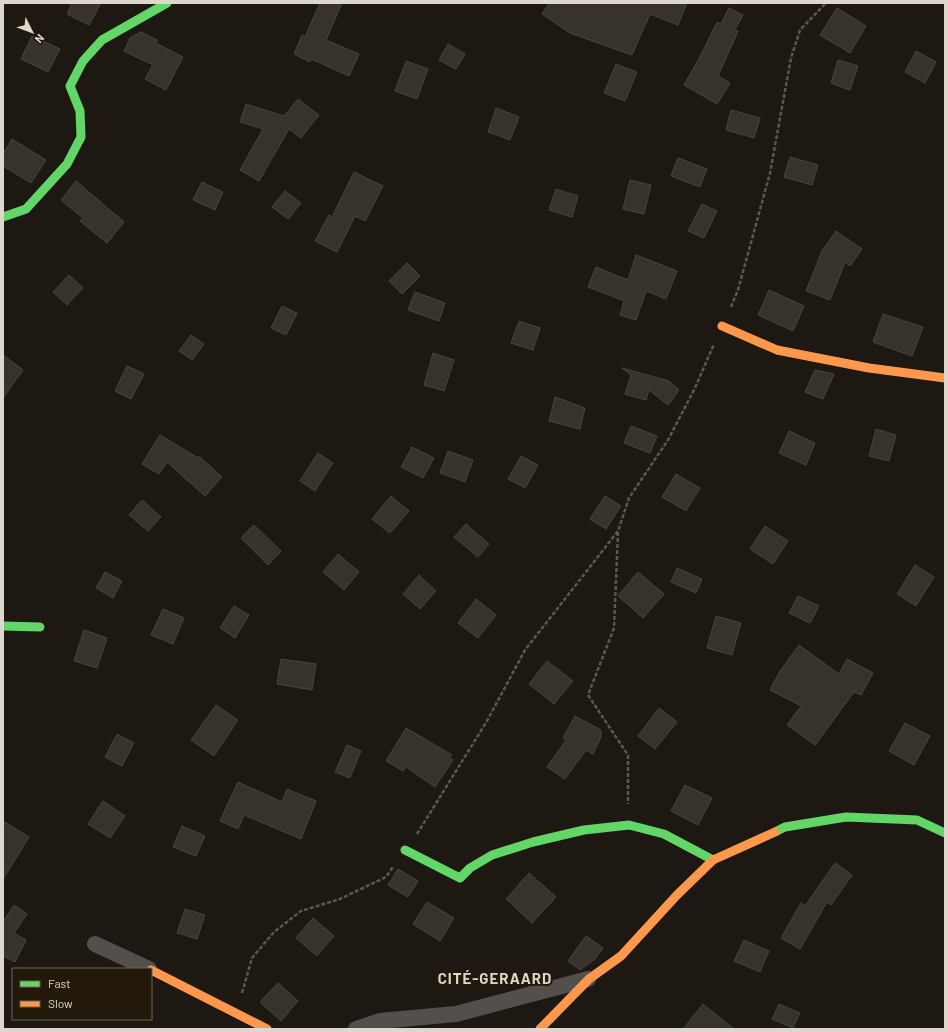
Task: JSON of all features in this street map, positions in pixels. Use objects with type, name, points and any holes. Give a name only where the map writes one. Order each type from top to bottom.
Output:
[{"type":"street","points":[[3,218],[26,209],[67,164],[81,137],[80,112],[70,86],[83,61],[102,40],[167,3]]},
{"type":"street","points":[[722,326],[777,350],[869,368],[945,378]]},
{"type":"street","points":[[3,626],[40,627]]},
{"type":"street","points":[[540,1029],[588,979],[621,956],[677,895],[713,860],[785,827],[846,817],[917,820],[945,833]]},
{"type":"street","points":[[405,850],[460,878],[470,868],[492,855],[533,842],[584,830],[629,826],[664,834],[713,860]]},
{"type":"street","points":[[95,944],[148,968]]},
{"type":"street","points":[[152,970],[268,1029]]},
{"type":"street","points":[[356,1029],[380,1021],[456,1014],[588,979]]},
{"type":"path","points":[[629,826],[628,756],[588,695],[614,628],[618,531],[629,498],[668,440],[695,388],[738,290],[769,180],[790,58],[800,30],[826,3]]},
{"type":"path","points":[[236,1012],[252,958],[274,932],[302,911],[340,899],[386,877],[426,820],[487,722],[526,650],[618,531]]},
{"type":"building","points":[[72,3],[101,3],[89,25],[67,14]]},
{"type":"building","points":[[320,3],[342,3],[326,40],[359,54],[349,76],[311,59],[310,62],[294,54],[302,35],[305,37]]},
{"type":"building","points":[[549,3],[687,3],[678,25],[650,14],[632,55],[570,33],[542,14]]},
{"type":"building","points":[[729,8],[743,15],[735,30],[738,31],[718,76],[730,83],[717,104],[684,85],[717,22],[721,24]]},
{"type":"building","points":[[837,8],[866,26],[850,53],[820,35]]},
{"type":"building","points":[[141,32],[157,40],[156,43],[183,57],[166,90],[145,79],[153,65],[124,51],[130,38]]},
{"type":"building","points":[[32,36],[60,49],[48,72],[21,59]]},
{"type":"building","points":[[448,44],[465,54],[456,69],[439,60]]},
{"type":"building","points":[[916,51],[936,62],[925,83],[905,72]]},
{"type":"building","points":[[838,60],[858,66],[850,90],[831,83]]},
{"type":"building","points":[[406,61],[428,69],[417,99],[395,91]]},
{"type":"building","points":[[616,64],[637,72],[625,101],[604,93]]},
{"type":"building","points":[[298,99],[319,115],[301,138],[289,129],[259,181],[240,170],[263,129],[240,122],[246,104],[284,116]]},
{"type":"building","points":[[496,108],[519,117],[510,140],[488,132]]},
{"type":"building","points":[[731,110],[760,118],[754,138],[726,130]]},
{"type":"building","points":[[12,139],[46,160],[31,183],[3,166],[3,154]]},
{"type":"building","points":[[790,157],[818,165],[812,185],[784,177]]},
{"type":"building","points":[[678,158],[707,169],[700,187],[671,176]]},
{"type":"building","points":[[354,172],[383,186],[365,221],[355,216],[337,252],[315,241],[329,215],[332,217]]},
{"type":"building","points":[[630,180],[651,185],[644,214],[623,209]]},
{"type":"building","points":[[76,181],[124,222],[107,243],[80,221],[83,218],[61,200]]},
{"type":"building","points":[[202,182],[223,192],[215,210],[193,200]]},
{"type":"building","points":[[556,189],[578,196],[572,217],[549,210]]},
{"type":"building","points":[[285,191],[301,203],[288,219],[272,207]]},
{"type":"building","points":[[702,204],[717,211],[704,238],[688,231]]},
{"type":"building","points":[[836,231],[862,249],[850,266],[845,262],[830,300],[806,291],[822,251]]},
{"type":"building","points":[[636,255],[677,271],[666,299],[646,291],[636,320],[620,315],[624,301],[588,287],[596,267],[628,280]]},
{"type":"building","points":[[407,263],[420,276],[402,294],[389,281]]},
{"type":"building","points":[[69,275],[83,288],[67,305],[53,292]]},
{"type":"building","points":[[769,290],[804,306],[793,331],[758,315]]},
{"type":"building","points":[[415,292],[445,303],[439,321],[408,310]]},
{"type":"building","points":[[282,306],[297,313],[286,335],[271,328]]},
{"type":"building","points":[[883,314],[923,327],[912,356],[873,342]]},
{"type":"building","points":[[519,321],[540,328],[533,350],[511,343]]},
{"type":"building","points":[[191,335],[204,344],[192,360],[179,351]]},
{"type":"building","points":[[433,353],[454,360],[444,391],[424,385]]},
{"type":"building","points":[[3,355],[23,370],[3,398]]},
{"type":"building","points":[[127,366],[144,374],[131,399],[115,391]]},
{"type":"building","points":[[622,368],[669,381],[679,390],[668,405],[649,390],[646,400],[625,394],[631,375]]},
{"type":"building","points":[[815,370],[834,374],[823,399],[805,392]]},
{"type":"building","points":[[555,397],[585,408],[580,429],[549,421]]},
{"type":"building","points":[[631,426],[657,436],[650,453],[624,443]]},
{"type":"building","points":[[876,429],[896,435],[889,461],[869,456]]},
{"type":"building","points":[[789,431],[815,443],[806,465],[779,453]]},
{"type":"building","points":[[160,435],[198,458],[199,456],[222,477],[205,496],[167,462],[159,474],[142,464]]},
{"type":"building","points":[[412,447],[434,458],[423,478],[401,467]]},
{"type":"building","points":[[448,451],[473,460],[465,482],[440,473]]},
{"type":"building","points":[[318,453],[333,463],[315,491],[300,481]]},
{"type":"building","points":[[521,456],[538,465],[525,488],[508,479]]},
{"type":"building","points":[[676,474],[700,488],[686,511],[662,497]]},
{"type":"building","points":[[391,496],[409,511],[390,533],[372,519]]},
{"type":"building","points":[[605,496],[621,506],[606,529],[590,519]]},
{"type":"building","points":[[142,500],[161,517],[148,531],[129,515]]},
{"type":"building","points":[[466,524],[489,544],[478,557],[454,537]]},
{"type":"building","points":[[254,525],[281,551],[268,565],[241,538]]},
{"type":"building","points":[[765,526],[788,541],[773,564],[750,549]]},
{"type":"building","points":[[338,554],[359,572],[344,590],[323,572]]},
{"type":"building","points":[[915,565],[934,577],[916,606],[897,594]]},
{"type":"building","points":[[677,568],[702,579],[696,593],[671,582]]},
{"type":"building","points":[[105,572],[122,581],[113,598],[96,588]]},
{"type":"building","points":[[638,572],[664,594],[643,618],[618,596]]},
{"type":"building","points":[[419,575],[436,591],[420,609],[403,594]]},
{"type":"building","points":[[798,596],[819,606],[810,623],[789,613]]},
{"type":"building","points":[[476,599],[496,615],[478,638],[458,623]]},
{"type":"building","points":[[234,606],[249,615],[235,638],[220,628]]},
{"type":"building","points":[[163,609],[184,618],[173,644],[151,635]]},
{"type":"building","points":[[716,616],[741,623],[732,655],[707,648]]},
{"type":"building","points":[[84,630],[107,638],[97,668],[74,661]]},
{"type":"building","points":[[799,645],[839,674],[847,659],[873,673],[861,695],[854,692],[815,745],[787,725],[801,706],[770,690],[780,671]]},
{"type":"building","points":[[281,659],[316,664],[312,690],[277,684]]},
{"type":"building","points":[[547,661],[573,681],[554,704],[529,684]]},
{"type":"building","points":[[216,705],[238,720],[214,756],[191,740]]},
{"type":"building","points":[[659,708],[677,722],[655,749],[638,736]]},
{"type":"building","points":[[575,716],[601,730],[601,737],[593,754],[586,750],[565,779],[547,767],[566,740],[563,738]]},
{"type":"building","points":[[905,723],[930,736],[914,765],[889,751]]},
{"type":"building","points":[[406,728],[452,755],[449,758],[453,760],[435,787],[406,767],[403,771],[386,761]]},
{"type":"building","points":[[117,734],[134,743],[122,766],[105,757]]},
{"type":"building","points":[[347,745],[361,751],[350,778],[335,772]]},
{"type":"building","points":[[238,782],[282,802],[287,789],[316,801],[301,839],[244,815],[238,829],[220,821]]},
{"type":"building","points":[[685,785],[712,798],[698,825],[671,811]]},
{"type":"building","points":[[103,801],[125,816],[110,838],[88,824]]},
{"type":"building","points":[[3,821],[29,837],[3,879]]},
{"type":"building","points":[[182,826],[205,836],[196,856],[173,847]]},
{"type":"building","points":[[835,863],[852,875],[831,905],[827,902],[800,949],[781,938],[801,903],[805,906]]},
{"type":"building","points":[[398,869],[418,881],[408,897],[388,885]]},
{"type":"building","points":[[529,873],[556,897],[532,923],[506,899]]},
{"type":"building","points":[[427,902],[454,918],[440,941],[413,924]]},
{"type":"building","points":[[14,905],[27,914],[14,933],[26,940],[15,962],[3,956],[3,922]]},
{"type":"building","points":[[185,909],[205,915],[197,939],[177,933]]},
{"type":"building","points":[[313,918],[334,936],[317,956],[296,938]]},
{"type":"building","points":[[586,936],[603,948],[594,960],[580,970],[568,961]]},
{"type":"building","points":[[744,940],[769,951],[760,972],[734,961]]},
{"type":"building","points":[[278,983],[298,1001],[281,1021],[260,1002]]},
{"type":"building","points":[[703,1004],[734,1029],[683,1029]]},
{"type":"building","points":[[779,1004],[800,1013],[793,1028],[772,1019]]},
{"type":"traffic: fast","points":[[3,217],[26,209],[67,164],[81,137],[80,111],[70,86],[83,61],[102,40],[167,3]]},
{"type":"traffic: fast","points":[[3,626],[40,627]]},
{"type":"traffic: fast","points":[[775,832],[785,827],[846,817],[917,820],[945,833]]},
{"type":"traffic: fast","points":[[405,850],[460,878],[470,868],[492,855],[533,842],[584,830],[629,825],[664,834],[713,860]]},
{"type":"traffic: slow","points":[[722,326],[777,350],[869,368],[945,378]]},
{"type":"traffic: slow","points":[[540,1029],[589,979],[621,956],[677,895],[713,860],[775,832]]},
{"type":"traffic: slow","points":[[152,971],[267,1029]]},
{"type":"district","name":"CITÉ-GERAARD","points":[[495,978]]}]
